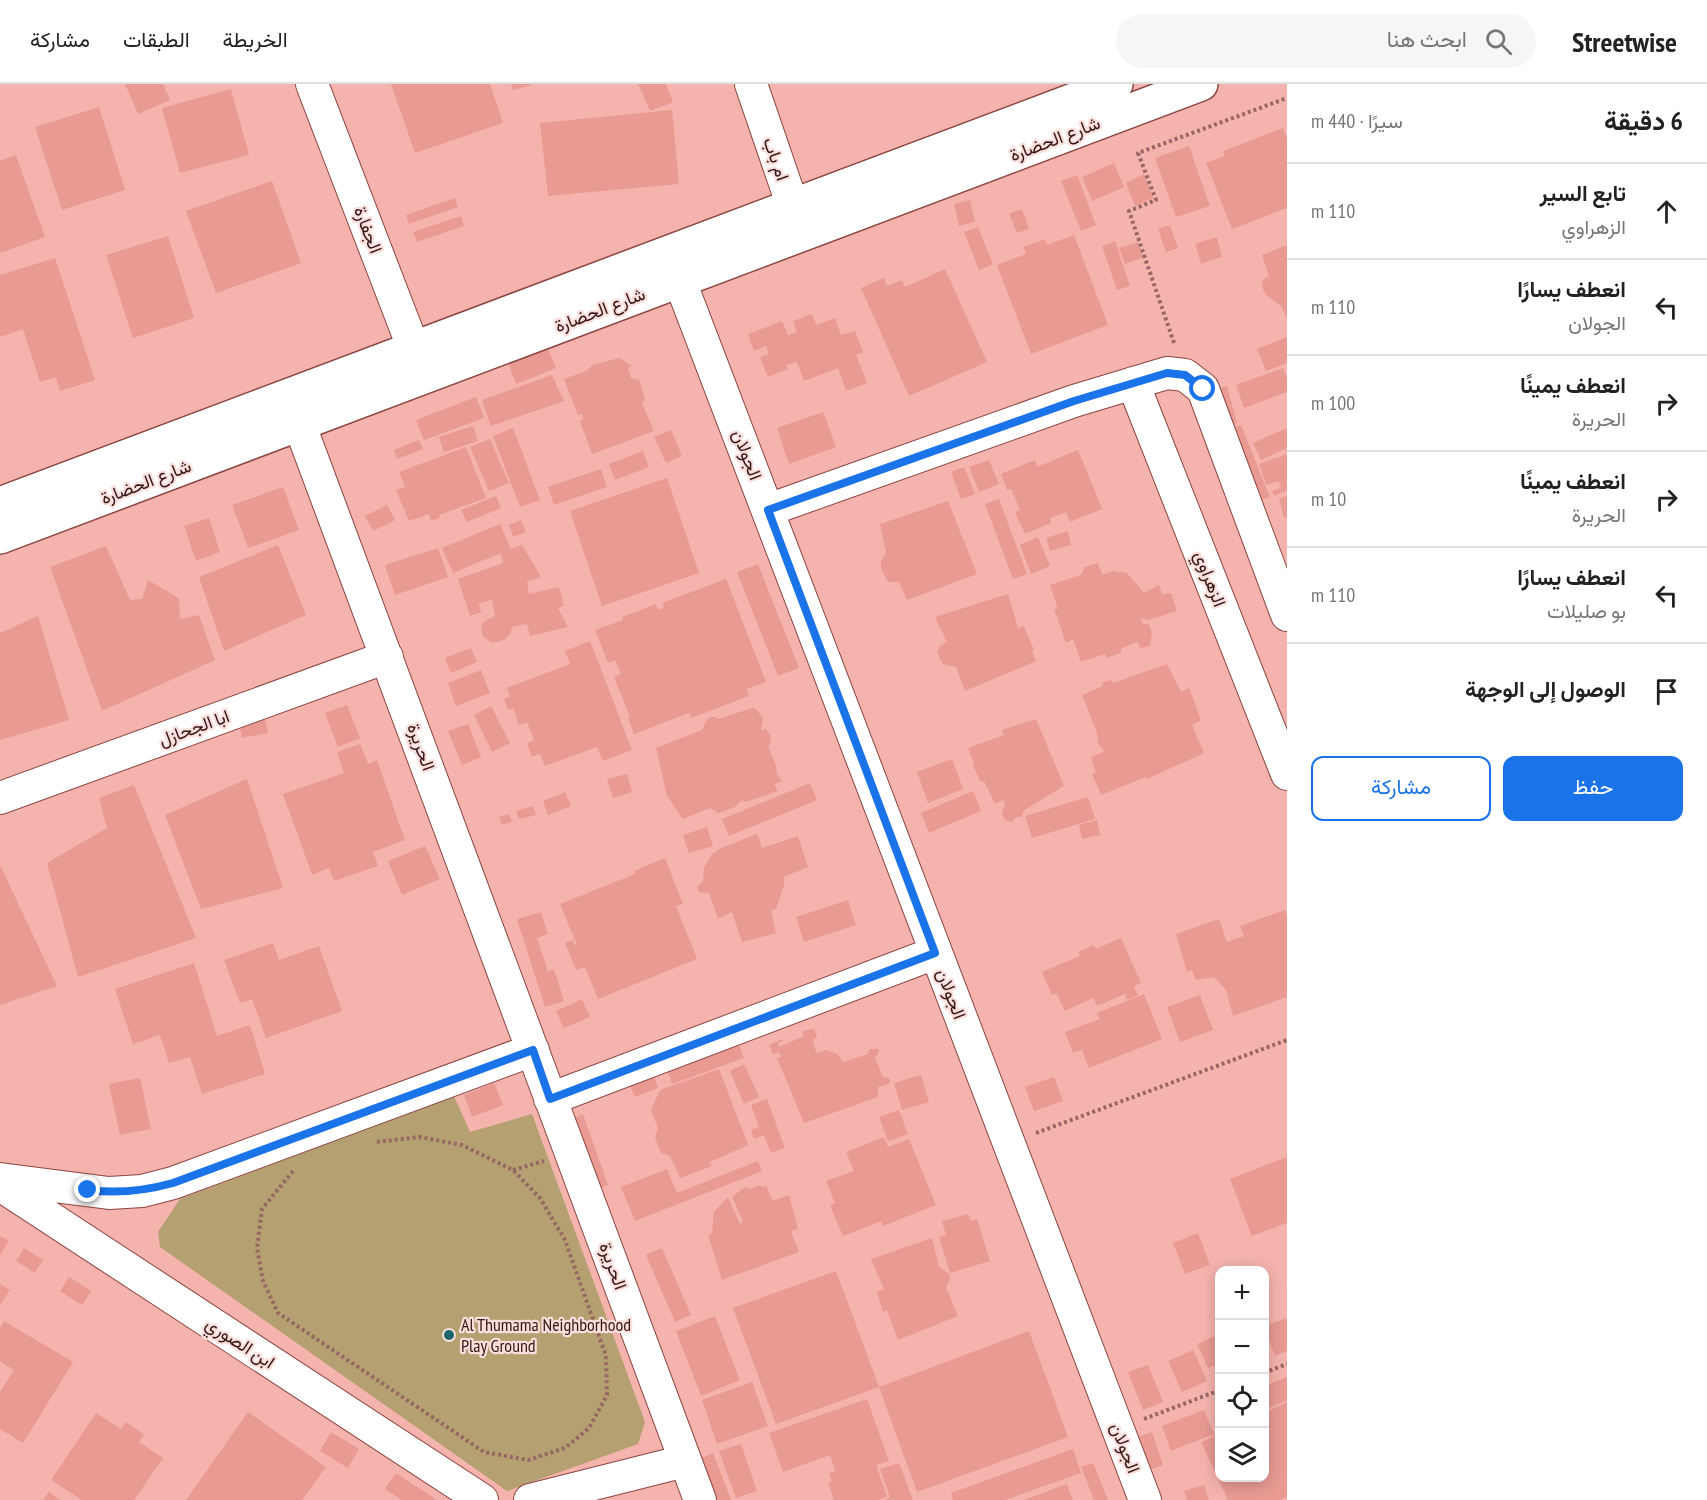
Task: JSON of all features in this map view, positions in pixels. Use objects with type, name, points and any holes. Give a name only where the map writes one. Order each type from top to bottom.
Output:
[{"type":"street","name":"الجفارة","points":[[312,84],[419,363]]},
{"type":"street","name":"ام باب","points":[[751,84],[797,219]]},
{"type":"street","name":"شارع الحضارة","points":[[0,504],[295,409],[419,363],[797,219],[1116,84]]},
{"type":"street","name":"شارع الحضارة","points":[[797,219],[1201,84]]},
{"type":"street","name":"الجولان","points":[[675,266],[1144,1500]]},
{"type":"street","points":[[768,510],[1074,401],[1167,373],[1185,375],[1203,389],[1287,615]]},
{"type":"street","name":"الزهراوي","points":[[1133,383],[1287,774]]},
{"type":"street","name":"شارع الحضارة","points":[[0,537],[295,409]]},
{"type":"street","name":"الحريرة","points":[[295,409],[700,1500]]},
{"type":"street","name":"ابا الجحازل","points":[[0,798],[387,657]]},
{"type":"street","points":[[550,1099],[935,953]]},
{"type":"street","points":[[0,1179],[109,1193],[142,1191],[185,1179],[533,1050]]},
{"type":"street","name":"ابن الصوري","points":[[0,1185],[482,1500]]},
{"type":"street","points":[[530,1500],[685,1461]]},
{"type":"path","points":[[1185,375],[1129,211],[1155,200],[1138,153],[1287,98]]},
{"type":"path","points":[[1007,1143],[1287,1040]]},
{"type":"path","points":[[294,1171],[262,1209],[257,1248],[263,1281],[278,1312],[484,1452],[528,1460],[565,1448],[589,1428],[607,1395],[606,1356],[565,1240],[540,1198],[513,1170],[462,1145],[420,1137],[377,1141],[367,1145]]},
{"type":"path","points":[[283,1175],[304,1168]]},
{"type":"path","points":[[1269,1371],[1287,1364]]},
{"type":"path","points":[[1118,1429],[1215,1392]]},
{"type":"shaded area","name":"Al Thumama Neighborhood Play Ground","points":[[454,1096],[470,1132],[532,1114],[645,1422],[638,1444],[507,1491],[160,1247],[158,1232],[180,1199]]},
{"type":"building","points":[[125,84],[163,84],[170,100],[138,114]]},
{"type":"building","points":[[391,84],[490,84],[503,123],[415,153]]},
{"type":"building","points":[[511,84],[531,84],[531,85],[513,90]]},
{"type":"building","points":[[638,84],[666,84],[673,102],[650,111]]},
{"type":"building","points":[[231,89],[249,155],[180,173],[162,108]]},
{"type":"building","points":[[99,107],[125,190],[62,210],[35,127]]},
{"type":"building","points":[[672,110],[679,184],[548,196],[540,123]]},
{"type":"building","points":[[1283,128],[1287,138],[1287,208],[1232,229],[1206,163],[1225,156],[1223,151]]},
{"type":"building","points":[[1189,146],[1210,206],[1176,217],[1155,158]]},
{"type":"building","points":[[16,155],[45,237],[0,253],[0,161]]},
{"type":"building","points":[[1114,163],[1124,187],[1092,201],[1082,177]]},
{"type":"building","points":[[1144,174],[1153,198],[1135,206],[1126,183]]},
{"type":"building","points":[[1077,175],[1096,225],[1081,231],[1061,181]]},
{"type":"building","points":[[272,181],[301,263],[216,293],[186,211]]},
{"type":"building","points":[[455,198],[458,207],[409,224],[406,215]]},
{"type":"building","points":[[970,200],[975,222],[959,226],[954,204]]},
{"type":"building","points":[[1022,209],[1029,229],[1017,233],[1009,214]]},
{"type":"building","points":[[461,216],[464,226],[417,242],[413,232]]},
{"type":"building","points":[[1170,225],[1178,248],[1166,252],[1158,229]]},
{"type":"building","points":[[978,227],[993,264],[979,270],[964,232]]},
{"type":"building","points":[[1074,235],[1108,325],[1031,354],[997,265],[1026,254],[1023,247],[1045,239],[1047,245]]},
{"type":"building","points":[[168,236],[194,318],[133,338],[106,255]]},
{"type":"building","points":[[1217,237],[1222,257],[1201,264],[1195,244]]},
{"type":"building","points":[[1115,241],[1130,286],[1117,290],[1102,246]]},
{"type":"building","points":[[1138,242],[1144,257],[1125,264],[1119,248]]},
{"type":"building","points":[[1287,245],[1287,319],[1281,306],[1266,295],[1262,287],[1263,280],[1269,276],[1262,255]]},
{"type":"building","points":[[55,258],[95,380],[60,391],[56,377],[40,382],[23,329],[0,337],[0,275]]},
{"type":"building","points":[[945,269],[987,362],[909,396],[861,288],[884,278],[887,286],[902,280],[905,287]]},
{"type":"building","points":[[812,314],[816,325],[835,318],[841,335],[855,331],[863,352],[856,355],[867,383],[846,391],[838,368],[804,381],[797,362],[786,365],[788,369],[768,377],[760,357],[769,354],[766,346],[754,351],[748,334],[782,321],[788,335],[797,332],[793,321]]},
{"type":"building","points":[[1287,337],[1287,363],[1266,371],[1257,349]]},
{"type":"building","points":[[548,349],[556,368],[516,384],[509,365]]},
{"type":"building","points":[[619,358],[632,366],[628,368],[631,378],[639,380],[645,399],[642,403],[654,431],[592,454],[580,421],[583,420],[582,414],[578,415],[564,379],[586,371],[593,365]]},
{"type":"building","points":[[1283,368],[1287,378],[1287,392],[1244,408],[1236,385]]},
{"type":"building","points":[[552,375],[564,401],[491,426],[482,400]]},
{"type":"building","points":[[1227,386],[1237,423],[1218,428],[1208,391]]},
{"type":"building","points":[[476,397],[484,418],[424,440],[416,420]]},
{"type":"building","points":[[823,412],[836,447],[789,464],[777,428]]},
{"type":"building","points":[[1241,425],[1270,497],[1255,502],[1227,431]]},
{"type":"building","points":[[473,426],[478,441],[444,452],[439,437]]},
{"type":"building","points":[[513,428],[540,500],[520,507],[493,436]]},
{"type":"building","points":[[1287,428],[1287,448],[1261,460],[1253,443]]},
{"type":"building","points":[[671,430],[682,456],[666,463],[654,437]]},
{"type":"building","points":[[490,439],[509,483],[489,491],[470,447]]},
{"type":"building","points":[[419,440],[423,449],[397,459],[394,450]]},
{"type":"building","points":[[466,447],[486,498],[439,515],[440,518],[431,521],[429,514],[409,521],[396,490],[405,487],[399,472]]},
{"type":"building","points":[[1078,450],[1102,509],[1070,522],[1066,512],[1050,518],[1051,523],[1025,534],[1015,512],[1020,510],[1011,489],[1007,490],[1001,474],[1035,460],[1037,467]]},
{"type":"building","points":[[643,451],[649,467],[615,480],[609,464]]},
{"type":"building","points":[[1287,454],[1287,491],[1274,496],[1272,491],[1281,488],[1279,481],[1266,485],[1259,464]]},
{"type":"building","points":[[989,460],[999,484],[979,492],[969,467]]},
{"type":"building","points":[[964,467],[975,494],[961,499],[951,472]]},
{"type":"building","points":[[601,469],[607,487],[554,505],[548,487]]},
{"type":"building","points":[[667,478],[699,573],[602,606],[570,511]]},
{"type":"building","points":[[283,487],[299,530],[248,548],[232,505]]},
{"type":"building","points":[[496,496],[501,508],[467,522],[461,510]]},
{"type":"building","points":[[1287,496],[1287,517],[1284,518],[1279,498]]},
{"type":"building","points":[[999,499],[1027,574],[1013,579],[985,504]]},
{"type":"building","points":[[948,501],[977,574],[907,600],[899,582],[888,582],[881,568],[886,552],[880,524]]},
{"type":"building","points":[[387,505],[395,520],[373,531],[365,516]]},
{"type":"building","points":[[209,518],[220,552],[196,561],[184,526]]},
{"type":"building","points":[[521,520],[526,532],[513,537],[509,525]]},
{"type":"building","points":[[500,524],[511,549],[522,545],[541,577],[527,582],[529,594],[559,587],[564,606],[558,608],[568,627],[530,636],[527,624],[512,627],[510,634],[498,642],[491,642],[483,637],[481,626],[495,616],[492,599],[478,604],[482,612],[470,616],[458,579],[503,563],[501,553],[453,573],[442,548]]},
{"type":"building","points":[[1068,531],[1071,545],[1050,551],[1046,538]]},
{"type":"building","points":[[1038,537],[1050,566],[1031,574],[1020,545]]},
{"type":"building","points":[[278,545],[306,615],[224,651],[199,577]]},
{"type":"building","points":[[106,546],[130,600],[142,599],[148,580],[179,598],[180,619],[199,615],[215,660],[102,711],[50,567]]},
{"type":"building","points":[[438,548],[448,577],[395,595],[385,565]]},
{"type":"building","points":[[1098,563],[1102,575],[1113,571],[1127,573],[1144,593],[1159,585],[1162,594],[1171,593],[1177,611],[1148,620],[1141,618],[1143,624],[1149,624],[1152,632],[1150,646],[1140,648],[1137,642],[1120,649],[1122,652],[1107,658],[1105,654],[1081,662],[1073,639],[1066,643],[1054,609],[1058,609],[1050,585],[1081,575],[1085,567]]},
{"type":"building","points":[[758,564],[799,668],[778,676],[737,572]]},
{"type":"building","points":[[726,579],[766,682],[746,689],[749,696],[691,718],[689,713],[634,734],[628,718],[630,717],[614,677],[621,674],[615,660],[608,663],[595,630],[656,604],[658,610],[664,607],[662,603]]},
{"type":"building","points":[[1008,594],[1018,628],[1024,626],[1036,661],[965,691],[956,667],[943,664],[937,653],[940,646],[947,642],[935,617]]},
{"type":"building","points":[[38,616],[69,720],[0,740],[0,633]]},
{"type":"building","points":[[590,641],[632,750],[603,761],[597,747],[545,766],[540,754],[532,757],[527,743],[534,740],[527,722],[519,725],[513,708],[508,710],[504,699],[510,696],[507,688],[570,664],[565,651]]},
{"type":"building","points":[[471,648],[477,662],[451,673],[445,658]]},
{"type":"building","points":[[1167,664],[1181,692],[1189,688],[1201,720],[1192,725],[1204,753],[1147,779],[1146,777],[1101,795],[1092,774],[1096,773],[1091,757],[1105,751],[1098,744],[1097,733],[1082,695],[1103,686],[1102,683],[1111,680],[1113,683]]},
{"type":"building","points":[[481,670],[490,693],[456,706],[448,683]]},
{"type":"building","points":[[347,705],[360,738],[338,747],[325,713]]},
{"type":"building","points":[[491,706],[510,743],[492,752],[474,715]]},
{"type":"building","points":[[752,708],[757,710],[763,719],[761,730],[766,729],[770,735],[771,743],[768,746],[776,765],[777,774],[782,781],[774,784],[778,791],[745,802],[742,800],[735,807],[722,812],[718,813],[710,808],[683,819],[667,796],[656,748],[702,730],[706,721],[711,717],[718,719]]},
{"type":"building","points":[[263,711],[268,733],[242,738],[238,716]]},
{"type":"building","points":[[1036,719],[1064,786],[1023,811],[1022,817],[1016,817],[1012,822],[1008,821],[1004,819],[1002,813],[1005,805],[1003,800],[995,804],[984,781],[981,782],[973,766],[968,748],[1004,735],[1002,730]]},
{"type":"building","points":[[468,724],[481,757],[462,765],[448,731]]},
{"type":"building","points":[[360,744],[368,764],[377,760],[405,840],[373,852],[378,866],[334,881],[329,868],[312,875],[283,794],[344,773],[337,752]]},
{"type":"building","points":[[952,759],[963,789],[928,803],[917,772]]},
{"type":"building","points":[[627,774],[632,792],[613,798],[607,779]]},
{"type":"building","points":[[247,779],[283,888],[201,909],[165,815]]},
{"type":"building","points":[[810,783],[817,800],[729,836],[722,819]]},
{"type":"building","points":[[134,785],[196,938],[78,977],[47,863],[107,828],[99,798]]},
{"type":"building","points":[[973,791],[981,811],[929,833],[921,813]]},
{"type":"building","points":[[565,792],[571,806],[548,815],[543,801]]},
{"type":"building","points":[[1088,797],[1095,819],[1032,838],[1025,816]]},
{"type":"building","points":[[533,806],[536,815],[519,819],[516,811]]},
{"type":"building","points":[[509,814],[512,822],[502,825],[499,817]]},
{"type":"building","points":[[1097,820],[1100,835],[1082,839],[1079,825]]},
{"type":"building","points":[[707,827],[713,846],[689,853],[683,835]]},
{"type":"building","points":[[757,834],[762,848],[798,836],[808,867],[784,877],[784,886],[776,909],[771,910],[776,933],[742,942],[732,912],[718,919],[709,893],[699,892],[697,887],[703,882],[704,868],[712,854],[721,848]]},
{"type":"building","points":[[425,846],[440,879],[402,895],[388,861]]},
{"type":"building","points":[[665,858],[683,904],[676,906],[697,959],[598,999],[585,967],[576,970],[565,943],[573,940],[575,946],[577,945],[560,904],[635,874],[634,871]]},
{"type":"building","points":[[0,865],[57,986],[0,1005]]},
{"type":"building","points":[[848,900],[856,925],[804,942],[796,917]]},
{"type":"building","points":[[1285,910],[1287,916],[1287,997],[1233,1016],[1226,990],[1214,977],[1196,980],[1192,970],[1187,972],[1176,934],[1219,919],[1227,942],[1244,936],[1240,926]]},
{"type":"building","points":[[541,912],[548,934],[537,938],[548,972],[554,969],[564,1001],[545,1007],[517,919]]},
{"type":"building","points":[[1121,938],[1141,983],[1134,986],[1138,995],[1127,1000],[1125,994],[1097,1006],[1093,998],[1065,1011],[1056,993],[1052,995],[1042,972],[1080,956],[1078,952],[1094,945],[1096,949]]},
{"type":"building","points":[[273,943],[279,960],[319,946],[342,1011],[266,1038],[252,999],[240,1003],[224,960]]},
{"type":"building","points":[[194,963],[217,1036],[250,1025],[265,1074],[202,1094],[190,1057],[169,1063],[160,1035],[133,1044],[115,989]]},
{"type":"building","points":[[1144,994],[1162,1039],[1089,1068],[1082,1049],[1073,1053],[1065,1032],[1100,1019],[1097,1013]]},
{"type":"building","points":[[1200,995],[1213,1030],[1180,1042],[1167,1007]]},
{"type":"building","points":[[582,999],[590,1017],[564,1028],[556,1011]]},
{"type":"building","points":[[814,1029],[817,1037],[813,1040],[816,1052],[826,1050],[837,1054],[843,1062],[868,1054],[870,1049],[879,1049],[875,1058],[883,1077],[889,1078],[890,1081],[889,1084],[878,1087],[878,1097],[804,1123],[777,1058],[781,1057],[779,1052],[773,1054],[769,1045],[782,1039],[783,1041],[778,1043],[779,1047],[804,1036],[802,1031]]},
{"type":"building","points":[[738,1041],[744,1058],[672,1084],[666,1067]]},
{"type":"building","points":[[744,1064],[759,1097],[744,1104],[730,1071]]},
{"type":"building","points":[[719,1069],[748,1145],[710,1162],[712,1166],[680,1178],[670,1156],[661,1153],[655,1138],[658,1128],[651,1110],[660,1090]]},
{"type":"building","points":[[921,1075],[929,1102],[902,1110],[894,1083]]},
{"type":"building","points":[[654,1076],[658,1088],[635,1097],[630,1085]]},
{"type":"building","points":[[1054,1077],[1063,1101],[1034,1111],[1025,1087]]},
{"type":"building","points":[[140,1078],[151,1129],[120,1135],[109,1084]]},
{"type":"building","points":[[494,1083],[503,1105],[472,1117],[464,1095]]},
{"type":"building","points":[[767,1099],[785,1148],[771,1153],[764,1135],[754,1139],[751,1130],[759,1127],[751,1105]]},
{"type":"building","points":[[899,1110],[908,1134],[888,1141],[879,1117]]},
{"type":"building","points":[[583,1114],[608,1185],[592,1191],[568,1120]]},
{"type":"building","points":[[884,1137],[888,1147],[909,1139],[936,1205],[883,1226],[881,1221],[843,1236],[830,1205],[835,1203],[826,1181],[854,1171],[846,1152]]},
{"type":"building","points":[[1287,1157],[1287,1223],[1252,1236],[1230,1179]]},
{"type":"building","points":[[758,1161],[762,1171],[635,1221],[621,1187],[667,1169],[677,1193]]},
{"type":"building","points":[[760,1185],[766,1186],[773,1201],[789,1195],[798,1229],[791,1231],[799,1252],[722,1280],[708,1235],[712,1233],[714,1212],[728,1197],[740,1224],[743,1221],[732,1197],[742,1189],[748,1187],[749,1190]]},
{"type":"building","points":[[968,1214],[971,1221],[977,1219],[990,1261],[950,1273],[939,1237],[946,1235],[942,1221]]},
{"type":"building","points":[[1198,1233],[1210,1265],[1185,1274],[1173,1243]]},
{"type":"building","points":[[0,1236],[9,1241],[0,1255]]},
{"type":"building","points":[[932,1238],[939,1267],[949,1274],[950,1278],[946,1288],[958,1316],[898,1340],[887,1310],[883,1312],[877,1292],[884,1289],[871,1259]]},
{"type":"building","points":[[24,1248],[43,1260],[35,1273],[16,1261]]},
{"type":"building","points":[[662,1248],[691,1315],[675,1322],[646,1255]]},
{"type":"building","points":[[836,1271],[879,1387],[776,1424],[733,1308]]},
{"type":"building","points":[[69,1277],[91,1291],[82,1305],[60,1291]]},
{"type":"building","points":[[0,1284],[10,1290],[0,1305]]},
{"type":"building","points":[[715,1316],[740,1380],[701,1396],[676,1331]]},
{"type":"building","points":[[1287,1318],[1287,1351],[1275,1356],[1269,1340],[1269,1324]]},
{"type":"building","points":[[4,1321],[73,1362],[23,1443],[0,1429],[0,1392],[14,1370],[0,1361],[0,1328]]},
{"type":"building","points":[[1029,1331],[1068,1437],[917,1492],[879,1387]]},
{"type":"building","points":[[1215,1336],[1215,1365],[1208,1368],[1197,1344]]},
{"type":"building","points":[[1193,1350],[1207,1381],[1182,1392],[1168,1361]]},
{"type":"building","points":[[1148,1365],[1163,1402],[1143,1410],[1128,1372]]},
{"type":"building","points":[[1287,1377],[1287,1400],[1269,1408],[1269,1384]]},
{"type":"building","points":[[752,1382],[768,1426],[717,1444],[702,1400]]},
{"type":"building","points":[[867,1399],[889,1461],[876,1465],[887,1497],[877,1500],[834,1500],[828,1483],[832,1481],[829,1473],[835,1471],[830,1455],[783,1472],[769,1433]]},
{"type":"building","points":[[1287,1402],[1287,1497],[1280,1500],[1228,1500],[1220,1482],[1269,1482],[1269,1411]]},
{"type":"building","points":[[1204,1410],[1214,1434],[1171,1451],[1162,1426]]},
{"type":"building","points":[[248,1412],[326,1467],[302,1500],[186,1500]]},
{"type":"building","points":[[96,1413],[121,1429],[126,1422],[144,1434],[139,1442],[163,1458],[134,1500],[82,1500],[51,1480]]},
{"type":"building","points":[[331,1432],[359,1449],[348,1468],[320,1451]]},
{"type":"building","points":[[1152,1432],[1163,1465],[1146,1471],[1135,1438]]},
{"type":"building","points":[[1215,1436],[1215,1472],[1201,1442]]},
{"type":"building","points":[[741,1444],[757,1491],[736,1498],[719,1451]]},
{"type":"building","points":[[1073,1449],[1081,1473],[1005,1500],[953,1500],[951,1493]]},
{"type":"building","points":[[713,1453],[731,1500],[711,1500],[696,1460]]},
{"type":"building","points":[[899,1463],[913,1500],[884,1500],[890,1497],[880,1469]]},
{"type":"building","points":[[1093,1463],[1108,1500],[1094,1500],[1081,1467]]},
{"type":"building","points":[[396,1473],[437,1500],[402,1500],[385,1489]]},
{"type":"building","points":[[1067,1484],[1073,1500],[1024,1500]]},
{"type":"building","points":[[1204,1485],[1209,1500],[1187,1500],[1184,1491]]},
{"type":"building","points":[[49,1492],[60,1500],[43,1500]]},
{"type":"place","name":"Al Thumama Neighborhood Play Ground","points":[[449,1335]]},
{"type":"route","points":[[88,1190],[109,1193],[142,1191],[173,1183],[533,1050],[550,1099],[935,953],[768,510],[1074,401],[1167,373],[1185,375],[1203,389]]}]
